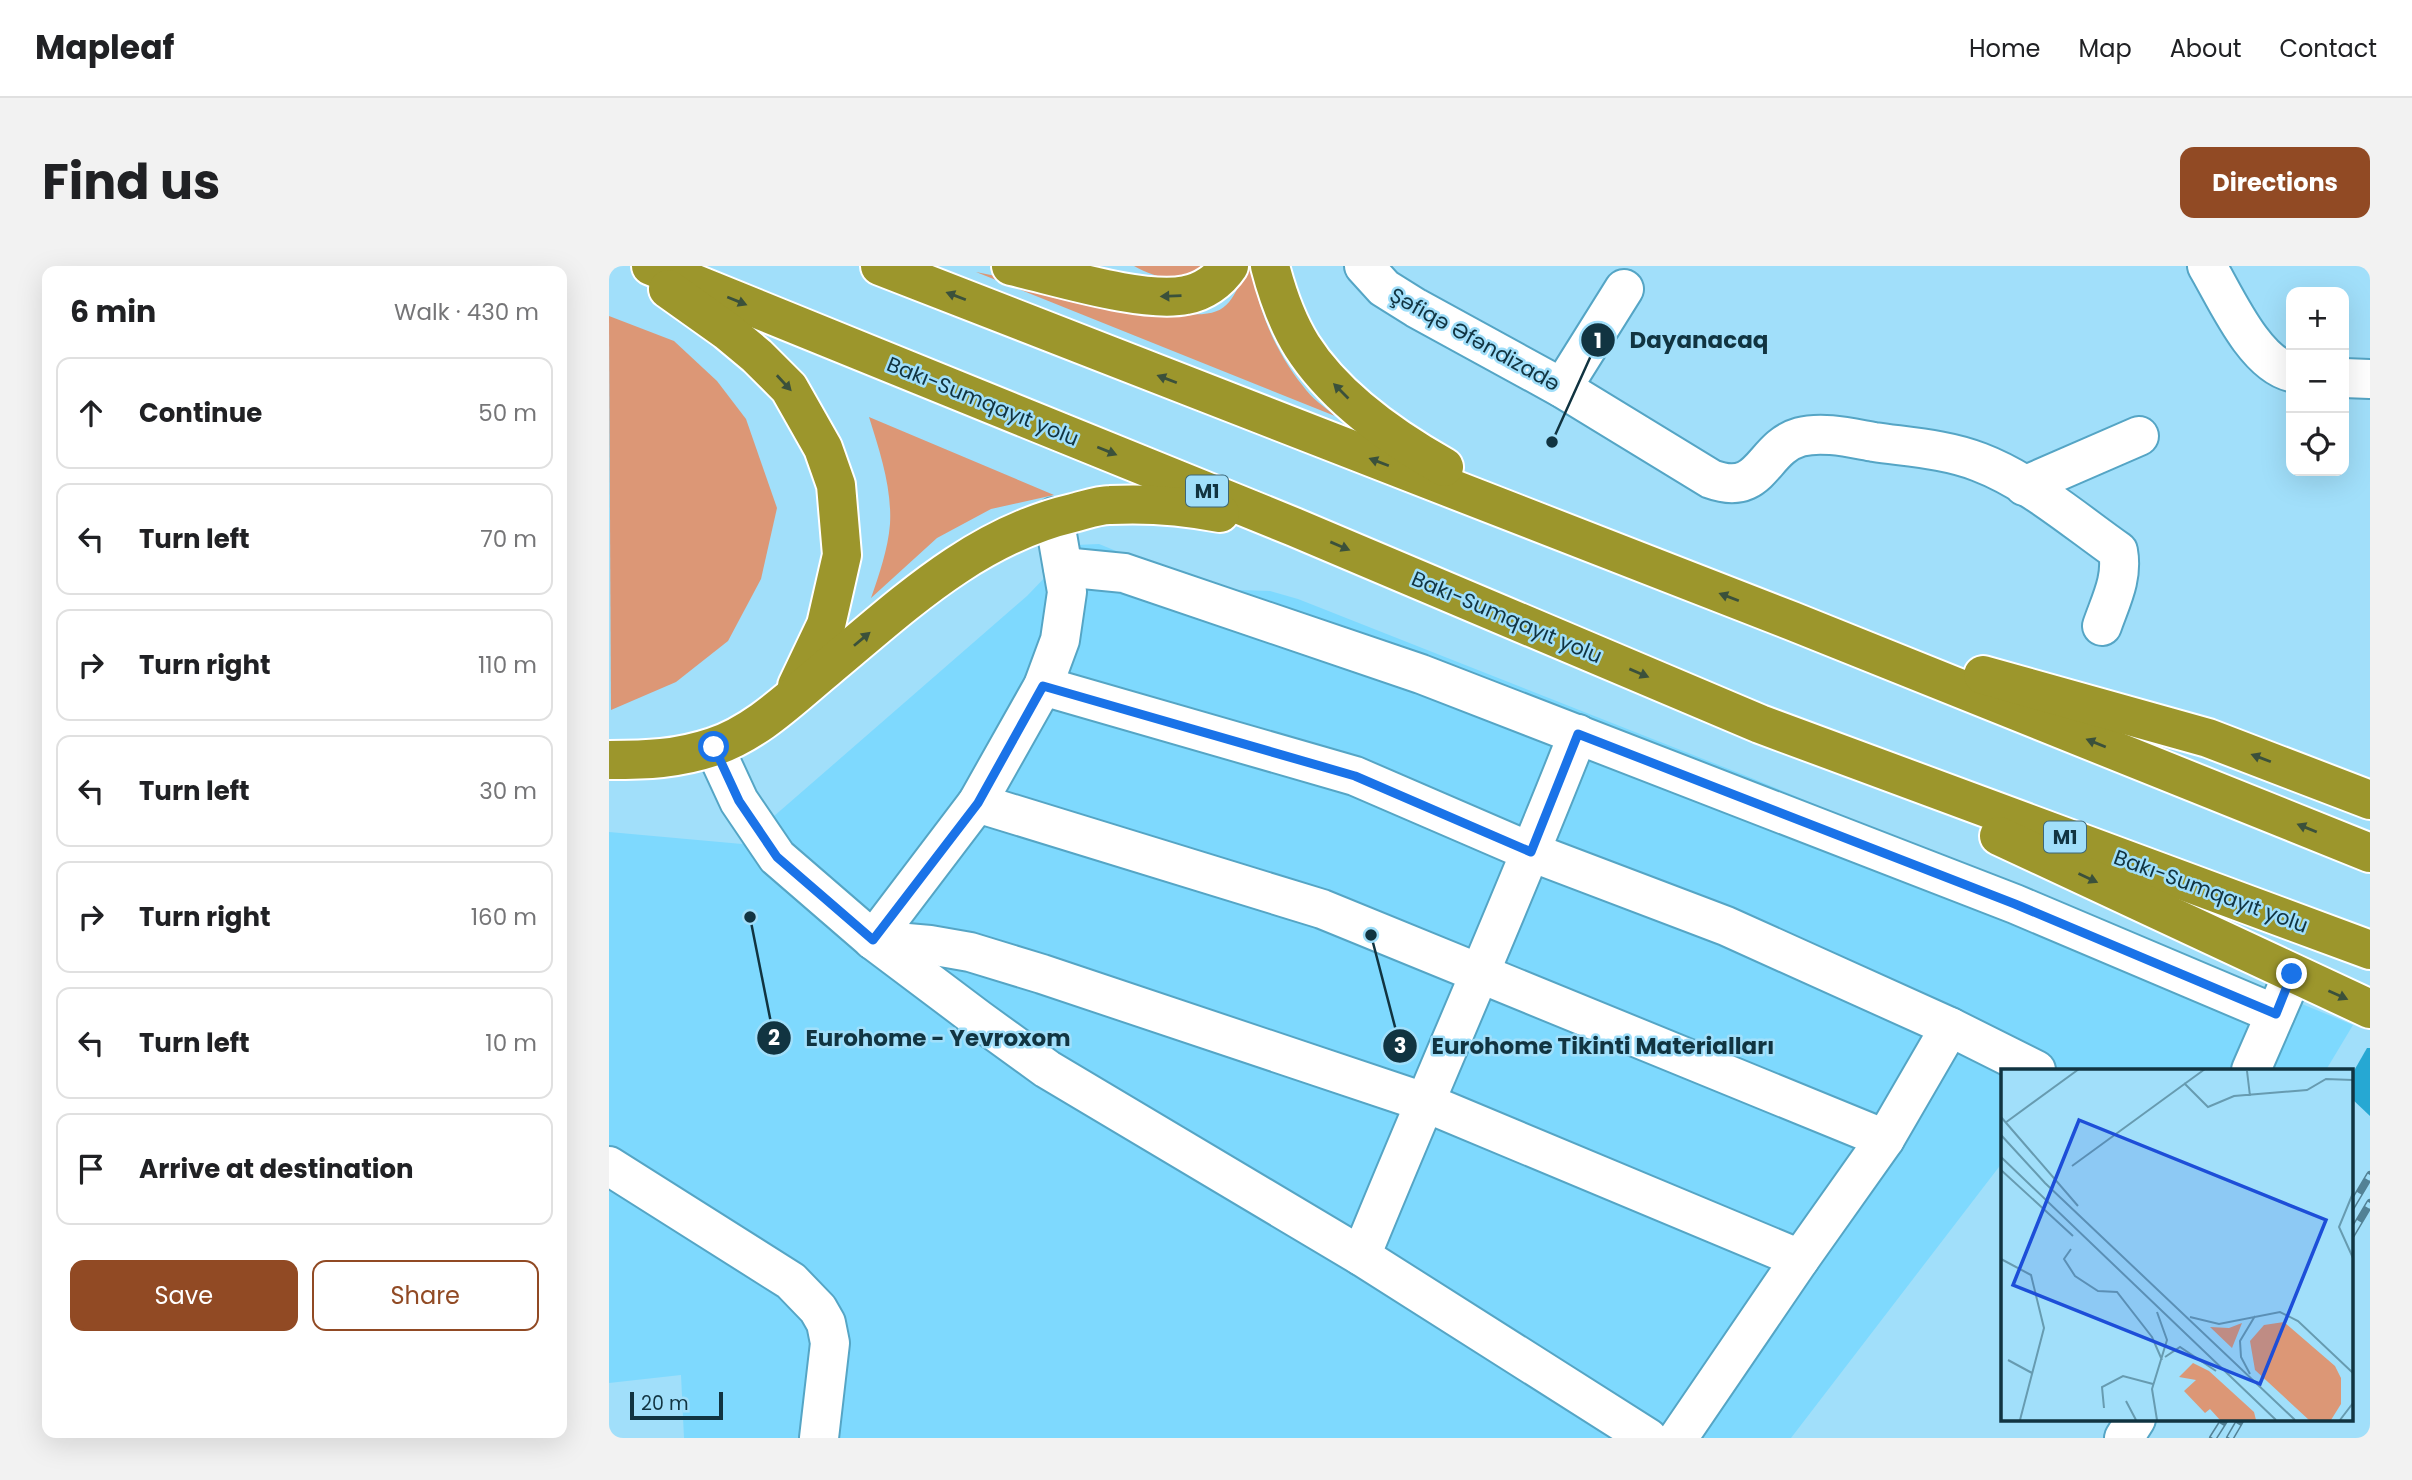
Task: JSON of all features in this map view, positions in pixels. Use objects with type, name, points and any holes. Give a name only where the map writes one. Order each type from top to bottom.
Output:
[{"type":"highway","points":[[634,266],[727,331],[757,356],[789,388],[823,448],[836,485],[842,555],[826,625],[791,698]]},
{"type":"highway","name":"Bakı-Sumqayıt yolu","points":[[651,266],[1294,527],[1760,724],[2370,950]]},
{"type":"highway","points":[[880,266],[1792,621],[2370,853]]},
{"type":"highway","points":[[1011,266],[1101,287],[1165,297],[1187,295],[1205,288],[1223,275],[1229,266]]},
{"type":"highway","points":[[1270,266],[1301,345],[1342,393],[1388,433],[1417,452],[1562,533]]},
{"type":"highway","points":[[609,760],[661,760],[714,747],[748,730],[954,566],[1009,534],[1054,517],[1107,505],[1181,506],[1294,527]]},
{"type":"highway","points":[[1792,621],[2208,738],[2370,800]]},
{"type":"highway","points":[[1760,724],[2370,1009]]},
{"type":"street","name":"Şəfiqə Əfəndizadə","points":[[1364,266],[1384,288],[1416,308],[1562,388],[1711,480],[1726,485],[1738,485],[1753,477],[1787,443],[1800,437],[1832,436],[1947,453],[1977,461],[2010,476],[2118,551],[2121,566],[2118,584],[2102,626]]},
{"type":"street","points":[[2207,266],[2261,353],[2280,369],[2286,371]]},
{"type":"street","points":[[1562,388],[1624,289]]},
{"type":"street","points":[[2349,378],[2370,380]]},
{"type":"street","points":[[2024,485],[2140,436]]},
{"type":"street","points":[[873,940],[978,803],[1043,686],[1061,640],[1066,615],[1067,592],[1054,517]]},
{"type":"street","points":[[1063,567],[1124,573],[1421,674],[2015,904],[2276,1014]]},
{"type":"street","points":[[1043,686],[1355,776],[1531,852],[1726,926],[1950,1027],[2034,1069]]},
{"type":"street","points":[[1361,1256],[1578,734]]},
{"type":"street","points":[[714,747],[739,801],[777,857],[873,940],[1047,1069],[1361,1256],[1648,1438]]},
{"type":"street","points":[[978,803],[1322,909],[1885,1139]]},
{"type":"street","points":[[873,940],[930,945],[982,956],[1056,978],[1424,1102],[1800,1259]]},
{"type":"street","points":[[2251,1069],[2292,974]]},
{"type":"street","points":[[1678,1438],[1885,1139],[1950,1027]]},
{"type":"street","points":[[609,1166],[791,1280],[818,1308],[826,1324],[830,1343],[819,1438]]},
{"type":"street","points":[[2124,1438],[2135,1420]]},
{"type":"shaded area","points":[[1134,266],[1202,266],[1185,276],[1168,278]]},
{"type":"shaded area","points":[[1248,266],[1251,266],[1263,314],[1284,359],[1306,390],[1335,416],[976,272],[1186,314],[1201,314],[1212,313],[1227,304]]},
{"type":"shaded area","points":[[609,316],[674,341],[717,381],[746,419],[777,508],[761,579],[728,641],[676,682],[611,710]]},
{"type":"shaded area","points":[[869,417],[1054,495],[991,509],[937,538],[871,598],[887,543],[890,511],[884,470]]},
{"type":"shaded area","points":[[1099,544],[1209,589],[1270,591],[1298,599],[1749,777],[2353,1025],[2327,1069],[2001,1069],[2001,1164],[1791,1438],[684,1438],[681,1375],[609,1383],[609,832],[742,844],[1027,596],[1076,545]]},
{"type":"building","points":[[2367,1048],[2370,1048],[2370,1116],[2353,1100],[2353,1072]]},
{"type":"railway","points":[[2353,1204],[2370,1175]]},
{"type":"railway","points":[[2353,1232],[2370,1203]]},
{"type":"railway","points":[[2213,1438],[2224,1420]]},
{"type":"railway","points":[[2230,1438],[2240,1420]]},
{"type":"place","name":"Dayanacaq","points":[[1552,442]]},
{"type":"place","name":"Eurohome - Yevroxom","points":[[750,917]]},
{"type":"place","name":"Eurohome Tikinti Materialları","points":[[1371,935]]},
{"type":"route","points":[[714,747],[739,801],[777,857],[873,940],[978,803],[1043,686],[1355,776],[1531,852],[1578,734],[2015,904],[2276,1014],[2292,974]]}]
